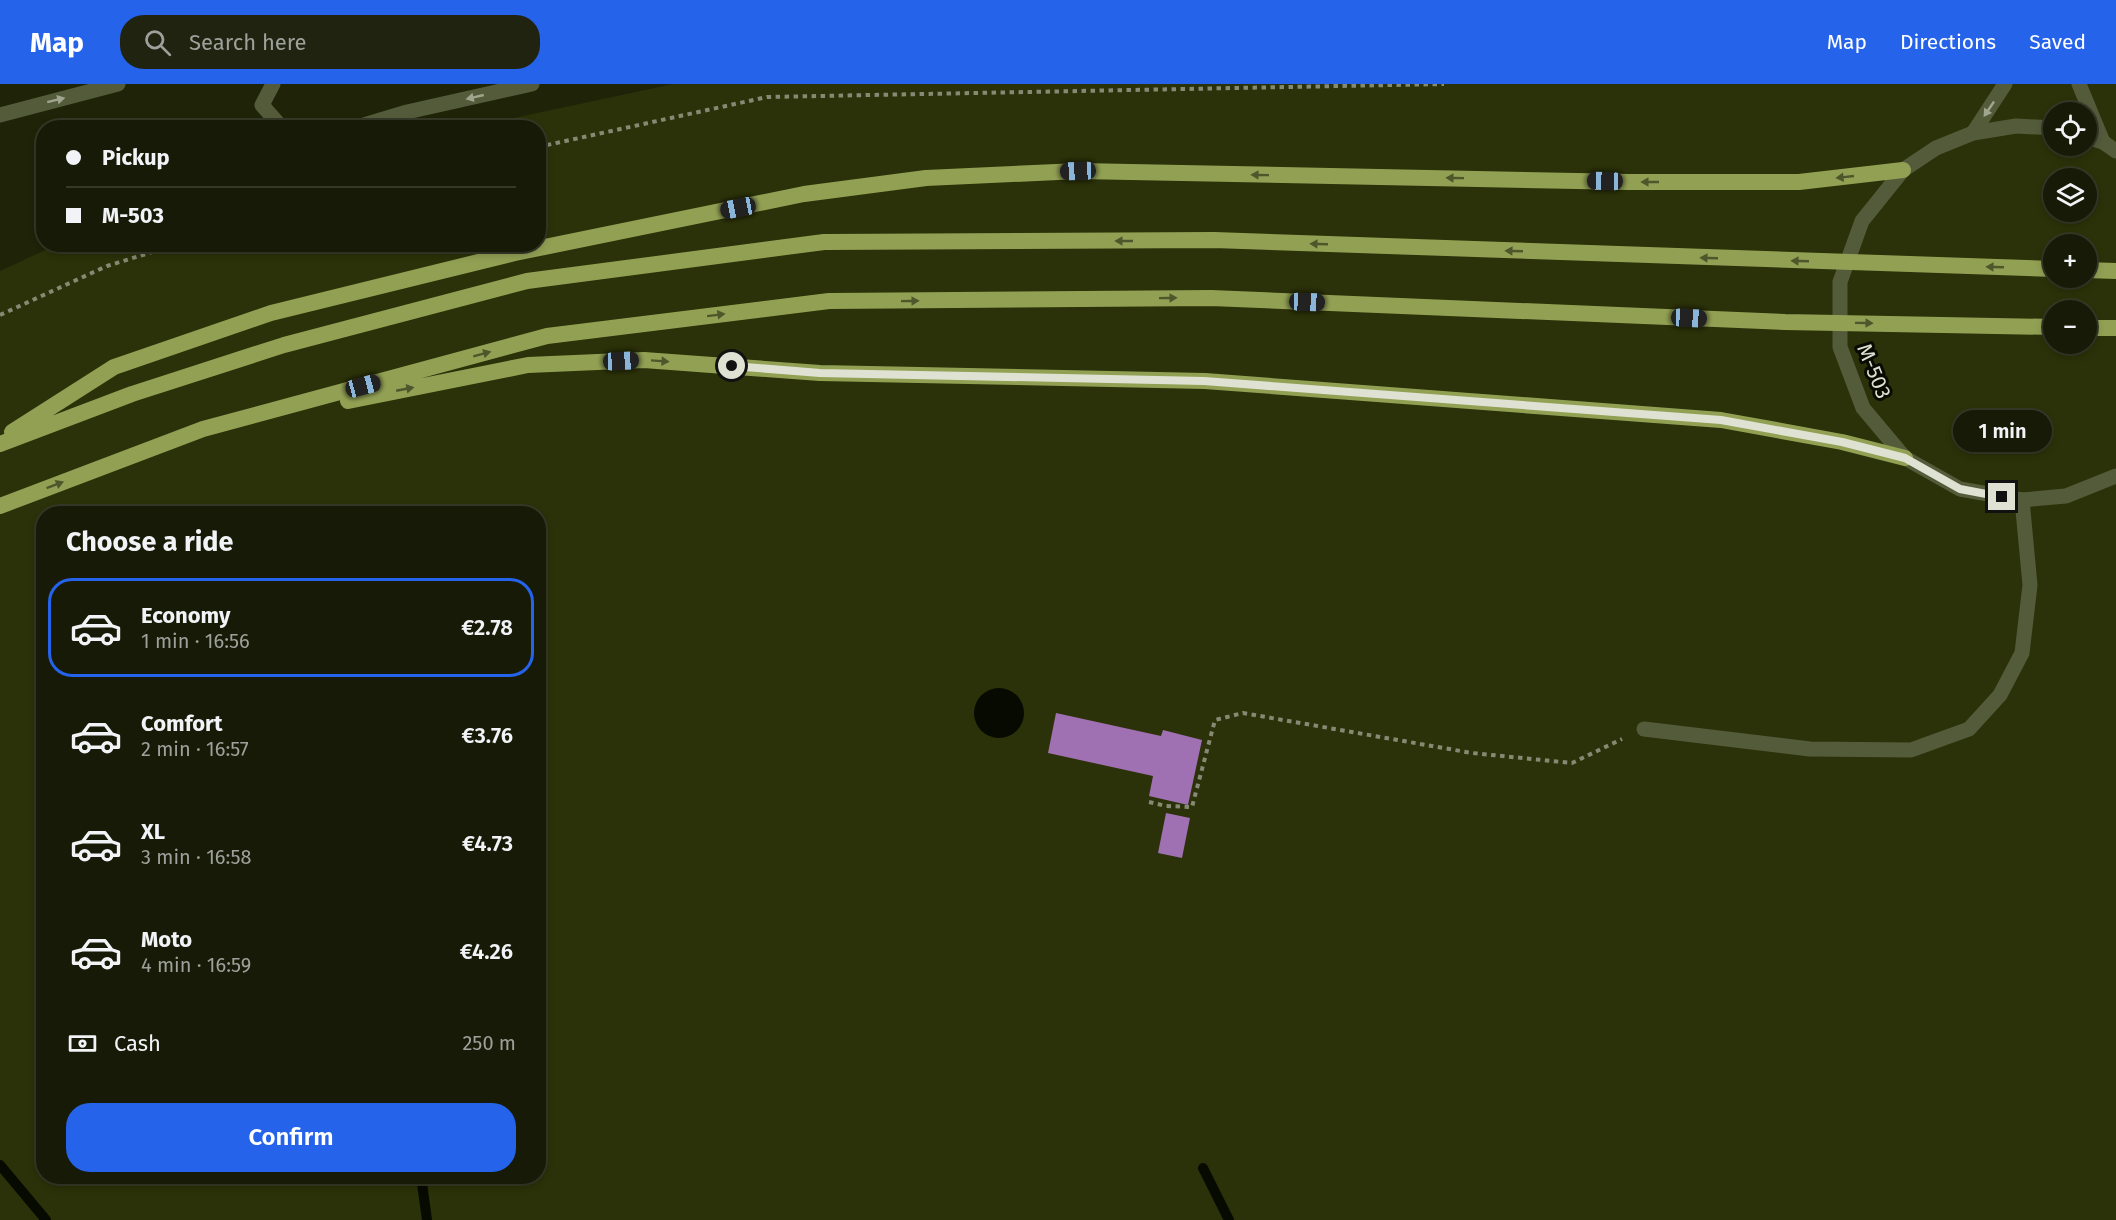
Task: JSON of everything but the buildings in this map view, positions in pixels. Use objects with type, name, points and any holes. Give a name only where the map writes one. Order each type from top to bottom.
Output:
[{"type":"highway","points":[[546,248],[804,194],[926,178],[1078,171],[1629,182],[1799,182],[1903,170]]},
{"type":"highway","points":[[0,444],[132,394],[284,345],[528,281],[824,242],[1214,240],[2043,269]]},
{"type":"highway","points":[[0,439],[114,368],[270,313],[525,252]]},
{"type":"highway","points":[[2097,270],[2116,271]]},
{"type":"highway","name":"M-503","points":[[0,506],[203,429],[547,336],[828,301],[1211,298],[1785,322],[2043,327]]},
{"type":"highway","points":[[2097,328],[2116,328]]},
{"type":"highway","name":"M-503","points":[[203,429],[528,365],[644,360],[820,373],[1204,381],[1721,420],[1842,442],[1905,458]]},
{"type":"street","points":[[0,115],[118,84]]},
{"type":"street","points":[[273,84],[262,105],[275,120]]},
{"type":"street","points":[[380,120],[532,84]]},
{"type":"street","points":[[1973,133],[2005,84]]},
{"type":"street","points":[[2079,84],[2103,142]]},
{"type":"street","name":"M-503","points":[[2043,127],[2016,126],[1973,133],[1936,148],[1903,170],[1862,221],[1840,282],[1840,347],[1863,408],[1905,458],[1960,489],[2022,500],[2066,496],[2116,476]]},
{"type":"street","points":[[2097,140],[2116,151]]},
{"type":"street","points":[[1644,729],[1810,749],[1911,750],[1969,729],[2000,695],[2022,654],[2030,585],[2022,500]]},
{"type":"path","points":[[546,145],[767,97],[1443,84]]},
{"type":"path","points":[[0,315],[107,266],[152,252]]},
{"type":"path","points":[[1149,802],[1166,806],[1192,807],[1215,720],[1243,713],[1472,753],[1572,764],[1644,729]]},
{"type":"green space","points":[[673,84],[2116,84],[2116,1220],[0,1220],[0,271],[41,252],[546,252],[546,120],[505,120]]},
{"type":"shaded area","points":[[999,688],[1013,692],[1020,699],[1024,713],[1020,727],[1013,734],[999,738],[985,734],[978,727],[974,713],[978,699],[985,692]]},
{"type":"waterway","points":[[0,1165],[46,1220]]},
{"type":"waterway","points":[[1203,1168],[1229,1220]]},
{"type":"waterway","points":[[422,1184],[427,1220]]},
{"type":"route","points":[[732,366],[820,373],[1204,381],[1721,420],[1842,442],[1905,458],[1960,489],[2002,497]]}]
